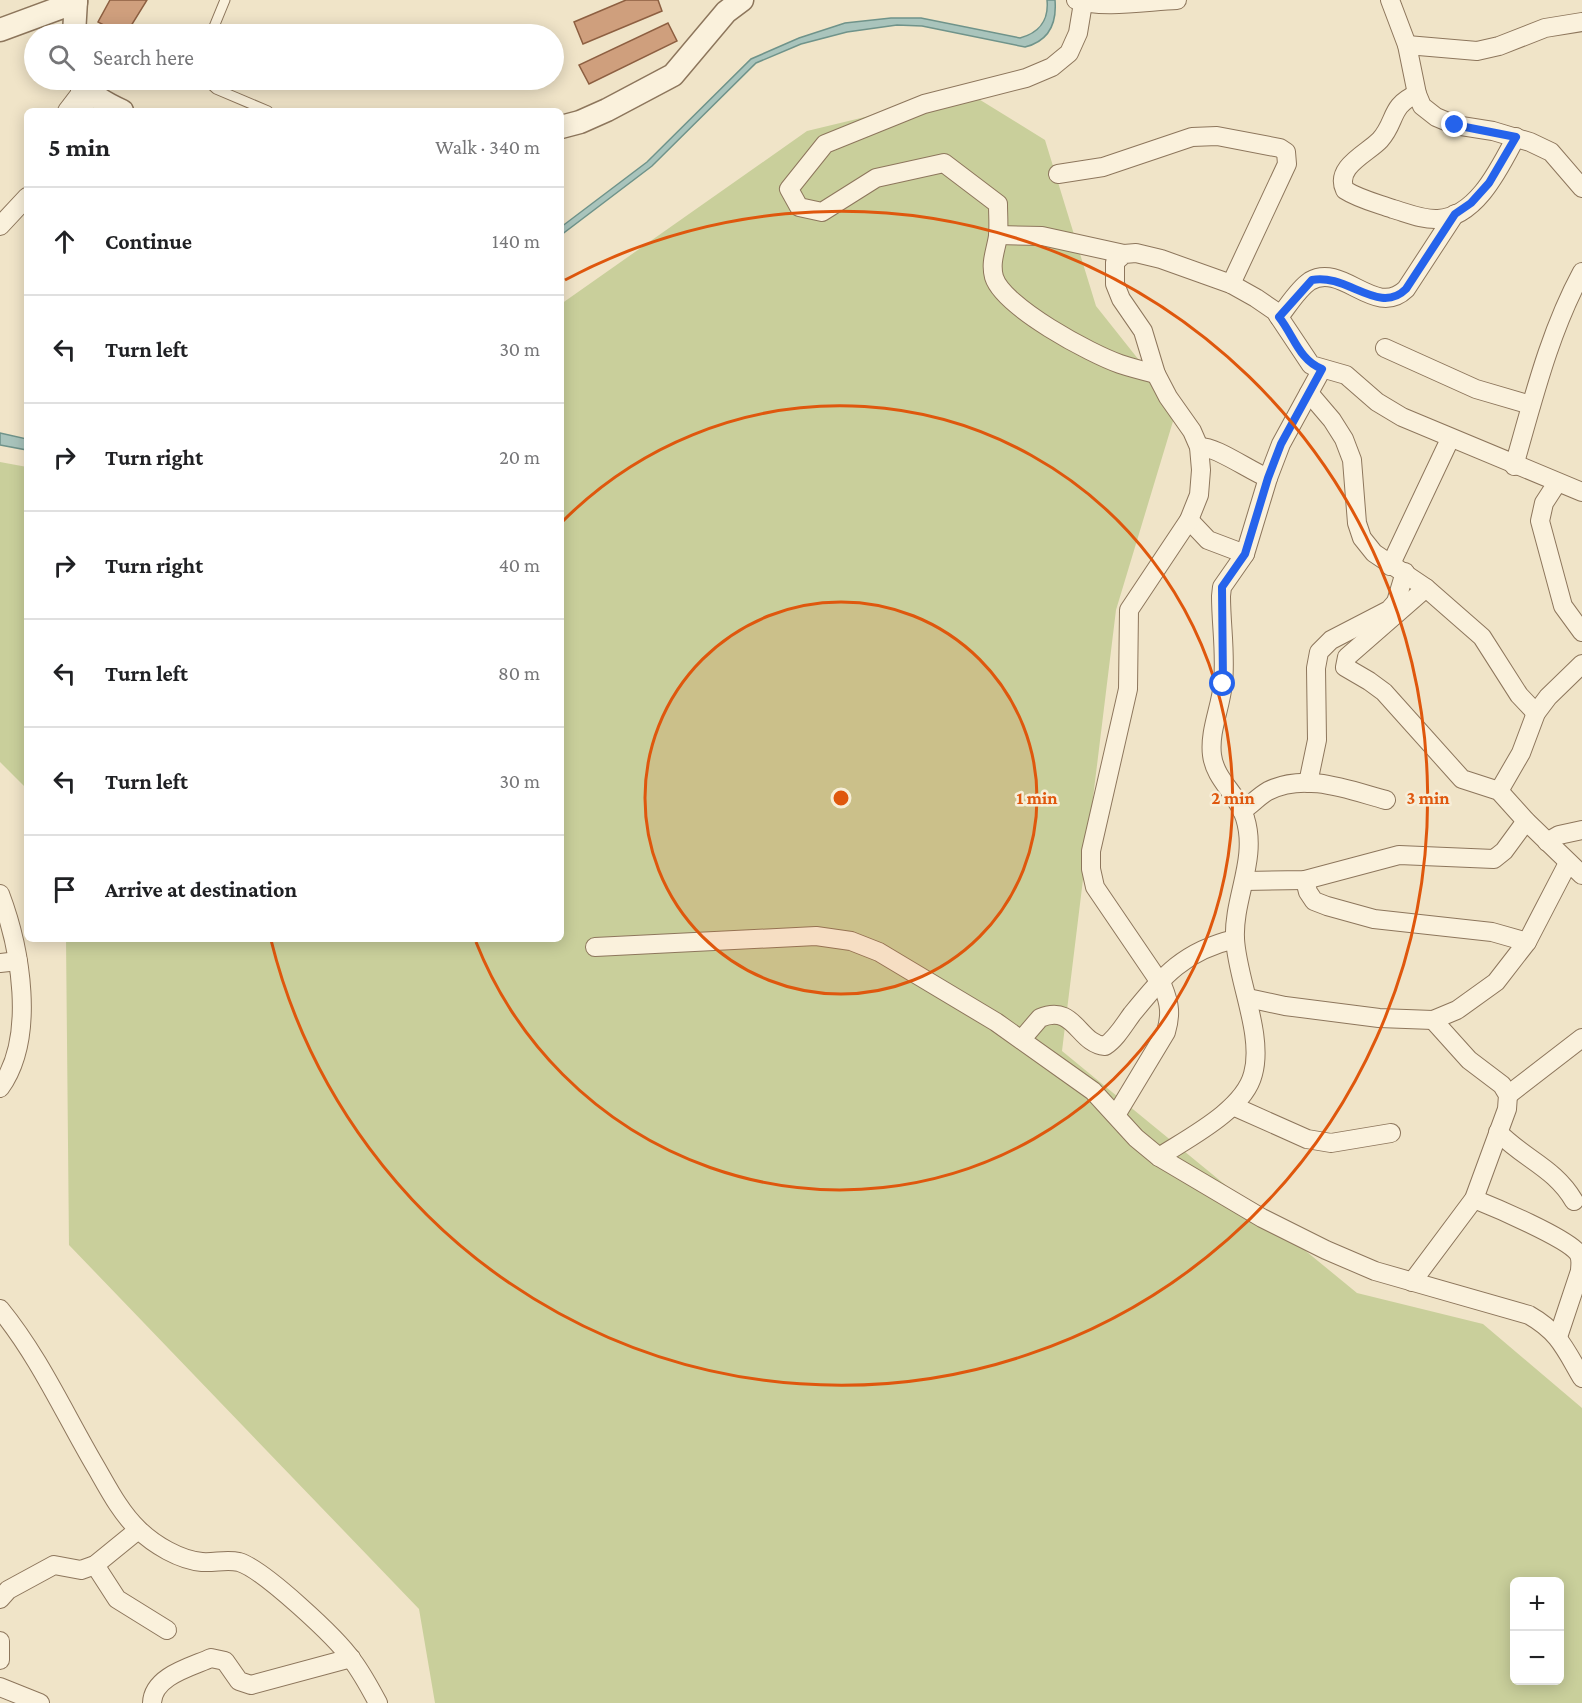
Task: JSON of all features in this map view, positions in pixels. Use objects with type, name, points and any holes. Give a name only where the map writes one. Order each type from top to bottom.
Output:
[{"type":"street","points":[[564,126],[607,110],[673,75],[726,12],[742,0]]},
{"type":"street","points":[[1156,374],[1120,364],[1094,353],[1025,311],[1003,291],[995,279],[992,262],[998,234],[998,204],[944,164],[876,178],[822,212],[799,207],[789,189],[825,144],[924,104],[1026,78],[1052,67],[1069,53],[1078,33],[1080,1],[1177,0]]},
{"type":"street","points":[[1390,0],[1407,45],[1417,94],[1422,106],[1436,117],[1455,125],[1516,137],[1551,152],[1582,188]]},
{"type":"street","points":[[0,30],[76,1],[75,24]]},
{"type":"street","points":[[1407,45],[1477,51],[1499,46],[1545,28],[1582,22]]},
{"type":"street","points":[[88,90],[102,101],[116,108]]},
{"type":"street","points":[[69,108],[82,91]]},
{"type":"street","points":[[1417,94],[1404,99],[1394,110],[1380,140],[1355,160],[1344,176],[1342,185],[1345,190],[1355,196],[1418,217],[1439,219],[1455,214],[1471,203],[1489,183],[1516,137]]},
{"type":"street","points":[[1058,174],[1103,167],[1192,137],[1217,136],[1280,148],[1286,152],[1287,164],[1231,284]]},
{"type":"street","points":[[0,225],[24,200]]},
{"type":"street","points":[[1279,317],[1304,286],[1312,280],[1323,278],[1335,279],[1375,297],[1387,299],[1398,297],[1455,214]]},
{"type":"street","points":[[998,234],[1042,236],[1124,254],[1136,253],[1161,259],[1231,284],[1256,298],[1279,317],[1303,357],[1311,365],[1346,375],[1377,402],[1402,417],[1514,466],[1582,492]]},
{"type":"street","points":[[1116,1114],[1166,1032],[1170,1020],[1169,1003],[1159,981],[1095,886],[1091,869],[1092,851],[1128,689],[1129,610],[1189,520],[1199,495],[1201,470],[1199,447],[1156,374],[1143,331],[1121,299],[1115,284],[1115,262],[1124,254]]},
{"type":"street","points":[[1514,466],[1561,314],[1582,272]]},
{"type":"street","points":[[1385,348],[1476,389],[1532,405]]},
{"type":"street","points":[[1159,1157],[1233,1106],[1245,1091],[1253,1074],[1255,1055],[1248,998],[1235,939],[1236,914],[1250,840],[1242,811],[1213,765],[1211,751],[1223,684],[1222,587],[1245,554],[1281,444],[1322,369]]},
{"type":"street","points":[[1309,393],[1332,420],[1344,439],[1352,460],[1357,523],[1362,538],[1374,553],[1426,588],[1482,637],[1519,694],[1536,713]]},
{"type":"street","points":[[1308,783],[1317,740],[1316,668],[1319,652],[1331,640],[1389,610],[1396,602],[1398,569],[1450,439]]},
{"type":"street","points":[[1199,447],[1214,448],[1234,463],[1268,478]]},
{"type":"street","points":[[1557,483],[1544,503],[1540,521],[1563,606],[1582,632]]},
{"type":"street","points":[[1189,520],[1208,540],[1245,554]]},
{"type":"street","points":[[1426,588],[1347,657],[1345,668],[1384,692],[1462,779],[1499,791],[1526,821],[1582,875]]},
{"type":"street","points":[[1499,791],[1521,753],[1536,713],[1548,697],[1582,664]]},
{"type":"street","points":[[1242,811],[1268,791],[1287,785],[1308,783],[1332,786],[1386,800]]},
{"type":"street","points":[[1244,880],[1305,880],[1399,855],[1426,854],[1482,861],[1494,859],[1504,851],[1526,821]]},
{"type":"street","points":[[1547,842],[1559,835],[1582,830]]},
{"type":"street","points":[[1248,998],[1285,1006],[1379,1018],[1433,1020],[1457,1010],[1480,996],[1496,982],[1527,942],[1568,863]]},
{"type":"street","points":[[1305,880],[1308,892],[1314,901],[1327,906],[1374,918],[1492,932],[1527,942]]},
{"type":"street","points":[[0,894],[14,933],[21,1012],[18,1046],[0,1088]]},
{"type":"street","points":[[595,947],[816,936],[852,941],[879,952],[1022,1039],[1094,1091],[1159,1157],[1262,1218],[1375,1271],[1529,1315],[1549,1326],[1582,1378]]},
{"type":"street","points":[[1022,1039],[1040,1018],[1058,1014],[1066,1017],[1098,1045],[1105,1046],[1159,981],[1195,952],[1235,939]]},
{"type":"street","points":[[0,963],[18,961]]},
{"type":"street","points":[[1412,1281],[1474,1199],[1507,1109],[1508,1095],[1502,1085],[1469,1060],[1433,1020]]},
{"type":"street","points":[[1508,1095],[1582,1038]]},
{"type":"street","points":[[1233,1106],[1307,1139],[1331,1143],[1391,1134]]},
{"type":"street","points":[[1498,1132],[1524,1155],[1552,1172],[1574,1201]]},
{"type":"street","points":[[1474,1199],[1543,1231],[1577,1252],[1581,1261],[1580,1271],[1558,1337]]},
{"type":"street","points":[[0,1309],[51,1384],[119,1507],[138,1530],[166,1550],[186,1558],[203,1562],[224,1560],[241,1563],[258,1572],[309,1615],[351,1658],[378,1703]]},
{"type":"street","points":[[0,1599],[8,1590],[54,1565],[81,1570],[95,1565],[138,1530]]},
{"type":"street","points":[[95,1565],[117,1599],[167,1630]]},
{"type":"street","points":[[0,1641],[0,1660]]},
{"type":"street","points":[[152,1703],[156,1688],[163,1680],[211,1658],[225,1661],[239,1681],[251,1685],[351,1658]]},
{"type":"street","points":[[0,1687],[40,1703]]},
{"type":"lane","points":[[215,24],[225,0]]},
{"type":"lane","points":[[218,90],[261,108]]},
{"type":"green space","points":[[977,98],[1045,140],[1096,306],[1177,408],[1116,610],[1062,1051],[1357,1293],[1483,1324],[1582,1408],[1582,1703],[435,1703],[419,1609],[69,1245],[66,942],[564,942],[564,302],[807,131],[919,104]]},
{"type":"green space","points":[[0,462],[24,466],[24,786],[0,762]]},
{"type":"water","points":[[1047,0],[1055,0],[1055,17],[1050,30],[1046,36],[1025,47],[922,26],[897,25],[847,32],[801,44],[756,63],[652,166],[564,233],[564,225],[647,162],[751,59],[799,38],[845,23],[891,18],[921,18],[1020,38],[1033,33],[1041,25]]},
{"type":"water","points":[[0,433],[24,438],[24,449],[0,445]]},
{"type":"building","points":[[110,0],[147,0],[132,24],[98,22]]},
{"type":"building","points":[[626,0],[658,0],[662,11],[583,44],[574,22]]},
{"type":"building","points":[[668,23],[677,41],[589,84],[579,65]]},
{"type":"route","points":[[1223,684],[1222,587],[1245,554],[1281,444],[1322,369],[1311,365],[1303,357],[1289,330],[1279,317],[1304,286],[1312,280],[1335,279],[1375,297],[1387,299],[1398,297],[1406,289],[1455,214],[1471,203],[1489,183],[1516,137],[1455,125]]}]
